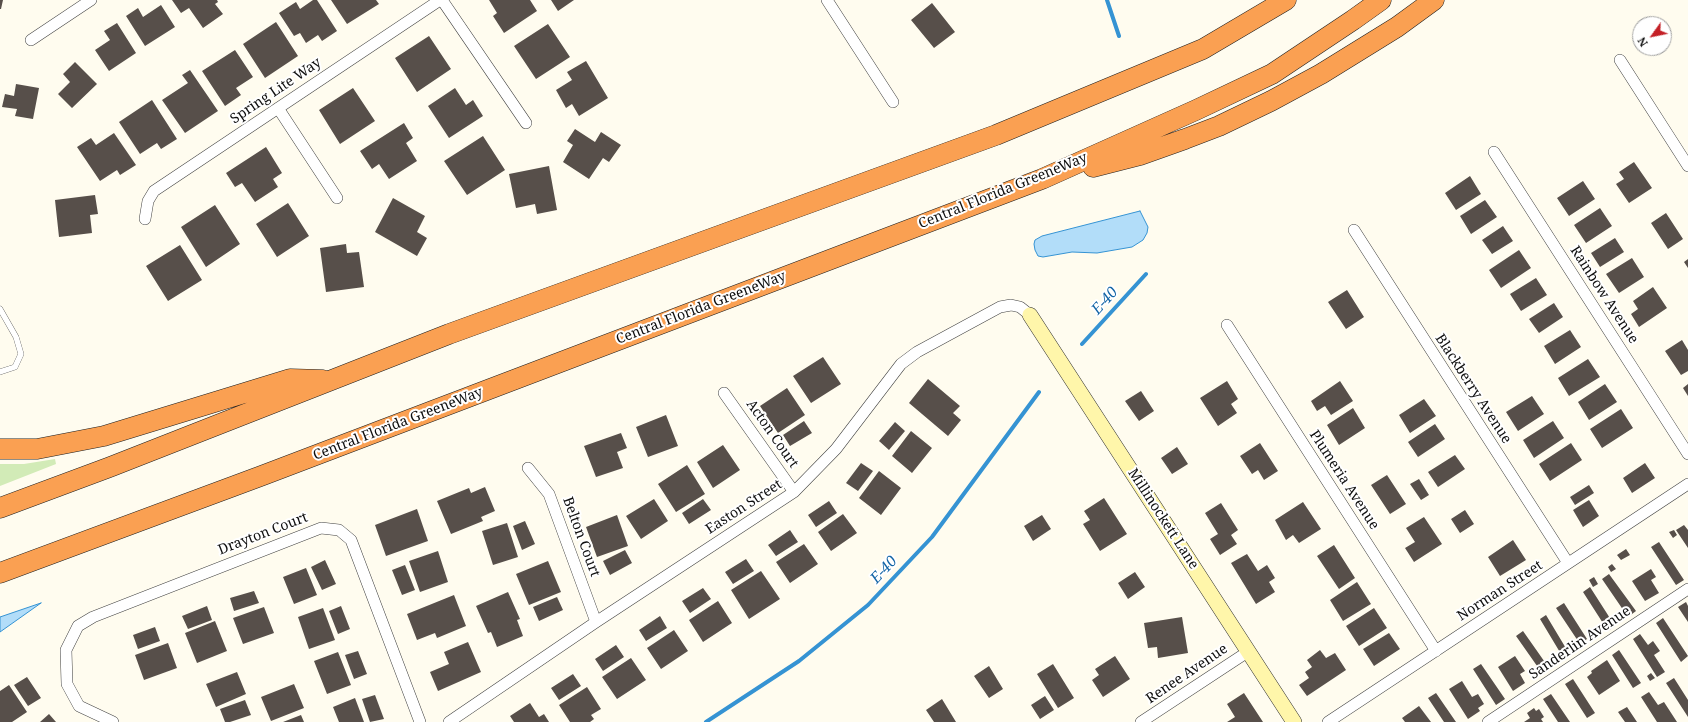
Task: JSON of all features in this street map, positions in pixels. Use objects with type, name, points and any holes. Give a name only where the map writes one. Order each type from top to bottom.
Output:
[{"type":"highway","points":[[0,508],[110,467],[449,334],[996,135],[1203,49],[1286,0]]},
{"type":"highway","name":"Central Florida GreeneWay","points":[[0,574],[1042,179],[1272,74],[1381,0]]},
{"type":"highway","points":[[1042,179],[1140,155],[1219,126],[1320,74],[1397,27],[1434,0]]},
{"type":"highway","points":[[0,449],[37,449],[104,436],[290,379],[331,380]]},
{"type":"street","points":[[31,40],[92,0]]},
{"type":"street","points":[[441,0],[526,123]]},
{"type":"street","name":"Spring Lite Way","points":[[145,219],[148,201],[154,191],[441,0]]},
{"type":"street","points":[[827,0],[892,102]]},
{"type":"street","points":[[1620,60],[1688,166]]},
{"type":"street","points":[[278,108],[337,198]]},
{"type":"street","name":"Rainbow Avenue","points":[[1494,152],[1688,454]]},
{"type":"street","name":"Blackberry Avenue","points":[[1354,230],[1568,563]]},
{"type":"street","name":"Easton Street","points":[[449,722],[596,622],[794,492],[836,449],[901,364],[917,352],[1000,307],[1012,305],[1020,307],[1030,315]]},
{"type":"street","name":"Millinockett Lane","points":[[1030,315],[1294,722]]},
{"type":"street","name":"Plumeria Avenue","points":[[1227,325],[1436,651]]},
{"type":"street","name":"Acton Court","points":[[724,393],[794,492]]},
{"type":"street","name":"Belton Court","points":[[528,468],[549,494],[596,622]]},
{"type":"street","name":"Norman Street","points":[[1328,722],[1688,484]]},
{"type":"street","name":"Drayton Court","points":[[112,722],[79,706],[67,684],[66,650],[78,626],[93,617],[321,528],[339,530],[351,540],[420,722]]},
{"type":"street","name":"Sanderlin Avenue","points":[[1488,722],[1688,589]]},
{"type":"street","name":"Renee Avenue","points":[[1141,722],[1249,651]]},
{"type":"lane","points":[[0,309],[16,337],[21,354],[15,367],[0,372]]},
{"type":"green space","points":[[55,459],[56,464],[0,486],[0,464],[24,464]]},
{"type":"water","points":[[1140,211],[1148,227],[1147,233],[1143,240],[1132,247],[1097,253],[1072,252],[1043,257],[1038,256],[1035,250],[1035,240],[1042,236]]},
{"type":"water","points":[[41,603],[0,632],[0,617]]},
{"type":"building","points":[[0,0],[3,0],[1,9],[0,9]]},
{"type":"building","points":[[172,0],[217,0],[218,2],[215,4],[223,14],[203,28],[189,8],[181,13]]},
{"type":"building","points":[[313,0],[317,0],[337,31],[322,41],[318,35],[306,43],[300,33],[294,36],[279,13],[296,2],[300,9]]},
{"type":"building","points":[[331,0],[376,0],[379,4],[347,24]]},
{"type":"building","points":[[489,0],[530,0],[537,11],[504,33],[493,16],[497,13]]},
{"type":"building","points":[[551,0],[574,0],[558,11]]},
{"type":"building","points":[[932,3],[955,32],[934,48],[911,20]]},
{"type":"building","points":[[161,5],[175,27],[145,46],[126,16],[138,8],[143,17]]},
{"type":"building","points":[[276,22],[298,56],[265,78],[243,44]]},
{"type":"building","points":[[117,23],[136,53],[109,71],[95,50],[110,40],[104,31]]},
{"type":"building","points":[[548,24],[570,57],[536,79],[514,46]]},
{"type":"building","points":[[429,36],[451,69],[417,92],[395,58]]},
{"type":"building","points":[[235,50],[253,77],[236,88],[241,95],[225,106],[202,71]]},
{"type":"building","points":[[586,61],[608,98],[579,116],[572,104],[566,108],[556,90],[572,80],[567,72]]},
{"type":"building","points":[[75,62],[97,84],[72,108],[58,94],[70,82],[63,74]]},
{"type":"building","points":[[190,70],[218,111],[185,133],[162,100],[188,83],[182,75]]},
{"type":"building","points":[[16,84],[39,88],[33,119],[15,116],[17,109],[2,107],[5,94],[14,96]]},
{"type":"building","points":[[353,88],[375,121],[340,144],[319,110]]},
{"type":"building","points":[[455,88],[466,105],[473,100],[483,116],[449,138],[428,106]]},
{"type":"building","points":[[152,100],[177,139],[161,149],[157,143],[140,154],[119,122]]},
{"type":"building","points":[[404,123],[413,138],[406,143],[417,161],[389,179],[379,164],[372,169],[360,151]]},
{"type":"building","points":[[575,129],[595,142],[601,132],[621,145],[609,162],[603,158],[589,179],[563,162],[573,145],[567,141]]},
{"type":"building","points":[[114,133],[136,165],[120,175],[117,170],[100,181],[77,147],[91,138],[96,145]]},
{"type":"building","points":[[483,136],[505,170],[467,195],[444,161]]},
{"type":"building","points":[[266,147],[282,173],[273,179],[278,187],[255,202],[242,183],[235,187],[226,173]]},
{"type":"building","points":[[1634,162],[1652,188],[1629,203],[1616,184],[1624,179],[1619,172]]},
{"type":"building","points":[[549,166],[557,210],[537,214],[535,204],[516,208],[509,174]]},
{"type":"building","points":[[1470,176],[1481,194],[1456,210],[1445,193]]},
{"type":"building","points":[[1583,181],[1595,199],[1569,216],[1557,198]]},
{"type":"building","points":[[95,195],[98,214],[90,215],[92,233],[59,237],[55,200]]},
{"type":"building","points":[[393,198],[425,216],[417,232],[427,238],[417,256],[375,232]]},
{"type":"building","points":[[1485,200],[1497,217],[1471,234],[1460,216]]},
{"type":"building","points":[[288,203],[309,236],[277,257],[256,224]]},
{"type":"building","points":[[215,205],[240,244],[206,267],[181,227]]},
{"type":"building","points":[[1600,208],[1612,226],[1586,243],[1574,225]]},
{"type":"building","points":[[1666,213],[1683,239],[1668,249],[1651,223]]},
{"type":"building","points":[[1503,226],[1513,241],[1492,254],[1482,240]]},
{"type":"building","points":[[1615,238],[1624,252],[1600,267],[1591,253]]},
{"type":"building","points":[[346,244],[347,253],[359,252],[364,287],[326,292],[320,248]]},
{"type":"building","points":[[180,245],[202,280],[168,301],[146,266]]},
{"type":"building","points":[[1519,250],[1531,268],[1501,288],[1489,270]]},
{"type":"building","points":[[1632,258],[1644,277],[1619,293],[1606,274]]},
{"type":"building","points":[[1688,259],[1688,268],[1684,262]]},
{"type":"building","points":[[1536,278],[1547,295],[1521,311],[1510,294]]},
{"type":"building","points":[[1653,287],[1667,308],[1639,327],[1631,314],[1638,309],[1633,301]]},
{"type":"building","points":[[1347,290],[1364,317],[1346,329],[1328,302]]},
{"type":"building","points":[[1554,303],[1563,317],[1539,333],[1529,319]]},
{"type":"building","points":[[1570,330],[1581,347],[1555,364],[1544,346]]},
{"type":"building","points":[[1682,340],[1688,350],[1688,371],[1681,375],[1665,351]]},
{"type":"building","points":[[823,357],[841,384],[811,403],[793,376]]},
{"type":"building","points":[[1588,359],[1600,377],[1569,396],[1558,378]]},
{"type":"building","points":[[928,379],[960,406],[953,413],[961,420],[948,436],[909,403]]},
{"type":"building","points":[[1227,381],[1238,399],[1231,404],[1237,413],[1218,426],[1200,398]]},
{"type":"building","points":[[1340,381],[1353,401],[1331,415],[1325,406],[1317,411],[1311,401]]},
{"type":"building","points":[[1605,384],[1617,402],[1589,420],[1578,402]]},
{"type":"building","points":[[1688,384],[1688,396],[1683,388]]},
{"type":"building","points":[[787,388],[805,415],[778,433],[760,406]]},
{"type":"building","points":[[1141,391],[1154,411],[1139,421],[1125,401]]},
{"type":"building","points":[[1532,396],[1544,414],[1518,431],[1506,412]]},
{"type":"building","points":[[1424,399],[1436,416],[1410,433],[1399,415]]},
{"type":"building","points":[[1353,408],[1365,428],[1339,445],[1327,425]]},
{"type":"building","points":[[1621,409],[1633,428],[1602,448],[1590,429]]},
{"type":"building","points":[[666,415],[678,446],[648,457],[636,427]]},
{"type":"building","points":[[804,421],[812,433],[790,446],[783,435]]},
{"type":"building","points":[[1553,421],[1564,438],[1534,458],[1523,440]]},
{"type":"building","points":[[895,422],[905,431],[889,450],[879,441]]},
{"type":"building","points":[[1435,424],[1445,439],[1418,457],[1408,442]]},
{"type":"building","points":[[911,431],[932,448],[912,473],[892,456]]},
{"type":"building","points":[[621,433],[627,448],[617,452],[623,468],[596,477],[584,446]]},
{"type":"building","points":[[1260,443],[1278,471],[1264,480],[1258,470],[1252,474],[1240,456]]},
{"type":"building","points":[[1571,443],[1582,460],[1550,481],[1539,464]]},
{"type":"building","points":[[723,445],[740,470],[713,488],[697,462]]},
{"type":"building","points":[[1177,447],[1188,464],[1172,474],[1161,458]]},
{"type":"building","points":[[1455,455],[1465,469],[1438,487],[1428,472]]},
{"type":"building","points":[[861,463],[873,471],[858,491],[846,483]]},
{"type":"building","points":[[1645,463],[1655,478],[1632,493],[1623,478]]},
{"type":"building","points":[[687,465],[705,494],[676,512],[658,484]]},
{"type":"building","points":[[879,471],[901,488],[881,515],[859,498]]},
{"type":"building","points":[[1387,475],[1406,504],[1390,514],[1371,485]]},
{"type":"building","points":[[1419,479],[1429,495],[1421,500],[1410,484]]},
{"type":"building","points":[[1589,485],[1594,493],[1575,505],[1570,497]]},
{"type":"building","points":[[485,487],[495,511],[481,517],[483,521],[451,534],[437,501],[469,488],[471,493]]},
{"type":"building","points":[[1104,498],[1127,534],[1100,551],[1083,524],[1090,520],[1084,511]]},
{"type":"building","points":[[654,499],[668,521],[641,539],[626,516]]},
{"type":"building","points":[[703,499],[711,510],[689,524],[682,513]]},
{"type":"building","points":[[1589,500],[1599,516],[1583,527],[1573,510]]},
{"type":"building","points":[[829,501],[837,513],[816,527],[808,515]]},
{"type":"building","points":[[1303,502],[1321,529],[1299,543],[1293,535],[1286,540],[1275,520]]},
{"type":"building","points":[[1221,503],[1238,530],[1231,535],[1237,544],[1220,555],[1210,539],[1218,534],[1205,513]]},
{"type":"building","points":[[417,509],[428,541],[386,556],[375,525]]},
{"type":"building","points":[[1465,510],[1474,524],[1460,533],[1451,519]]},
{"type":"building","points":[[843,514],[857,533],[831,551],[818,532]]},
{"type":"building","points":[[617,515],[628,546],[597,557],[586,527]]},
{"type":"building","points":[[1042,515],[1051,529],[1033,541],[1024,526]]},
{"type":"building","points":[[1424,517],[1442,544],[1414,562],[1405,548],[1415,542],[1406,528]]},
{"type":"building","points":[[525,521],[535,544],[522,550],[513,526]]},
{"type":"building","points":[[507,523],[518,557],[493,565],[482,531]]},
{"type":"building","points":[[1684,525],[1688,530],[1688,548],[1676,530]]},
{"type":"building","points":[[790,530],[798,542],[776,556],[768,545]]},
{"type":"building","points":[[1674,530],[1677,535],[1673,538],[1669,532]]},
{"type":"building","points":[[1513,540],[1526,560],[1500,576],[1488,557]]},
{"type":"building","points":[[1659,542],[1684,580],[1676,585],[1651,547]]},
{"type":"building","points":[[804,544],[818,564],[790,583],[776,562]]},
{"type":"building","points":[[1334,545],[1355,578],[1339,589],[1317,556]]},
{"type":"building","points":[[1626,549],[1630,555],[1621,560],[1617,555]]},
{"type":"building","points":[[625,550],[632,563],[610,575],[603,561]]},
{"type":"building","points":[[438,551],[448,582],[420,592],[409,561]]},
{"type":"building","points":[[1247,554],[1258,571],[1267,565],[1275,578],[1269,582],[1275,592],[1256,604],[1231,563]]},
{"type":"building","points":[[746,559],[754,571],[733,584],[725,572]]},
{"type":"building","points":[[325,560],[336,584],[322,590],[311,567]]},
{"type":"building","points":[[548,561],[561,592],[529,605],[516,574]]},
{"type":"building","points":[[1612,564],[1616,569],[1611,572],[1608,567]]},
{"type":"building","points":[[405,565],[415,590],[402,595],[392,570]]},
{"type":"building","points":[[306,568],[317,595],[294,604],[283,577]]},
{"type":"building","points":[[1651,569],[1656,577],[1651,580],[1659,593],[1645,601],[1632,581]]},
{"type":"building","points":[[761,571],[780,599],[749,619],[731,590]]},
{"type":"building","points":[[1135,572],[1145,587],[1128,599],[1118,583]]},
{"type":"building","points":[[1609,574],[1636,611],[1628,617],[1602,579]]},
{"type":"building","points":[[1594,577],[1598,584],[1593,587],[1589,580]]},
{"type":"building","points":[[1357,582],[1371,604],[1343,621],[1330,600]]},
{"type":"building","points":[[1590,587],[1615,626],[1608,631],[1583,592]]},
{"type":"building","points":[[703,588],[711,599],[690,613],[682,601]]},
{"type":"building","points":[[254,591],[259,603],[234,611],[230,598]]},
{"type":"building","points":[[508,592],[520,619],[517,620],[523,636],[497,647],[491,632],[488,633],[476,606]]},
{"type":"building","points":[[454,595],[466,626],[437,638],[435,633],[417,640],[407,614]]},
{"type":"building","points":[[557,597],[563,610],[539,621],[533,607]]},
{"type":"building","points":[[718,601],[732,623],[703,642],[689,620]]},
{"type":"building","points":[[1686,602],[1688,606],[1688,622],[1678,607]]},
{"type":"building","points":[[1564,603],[1587,639],[1580,644],[1556,608]]},
{"type":"building","points":[[207,606],[212,620],[188,629],[182,616]]},
{"type":"building","points":[[341,606],[350,629],[338,634],[329,611]]},
{"type":"building","points":[[264,607],[274,633],[243,644],[233,618]]},
{"type":"building","points":[[323,608],[335,640],[309,649],[298,617]]},
{"type":"building","points":[[1374,608],[1387,628],[1359,646],[1346,626]]},
{"type":"building","points":[[1546,615],[1570,655],[1564,659],[1540,619]]},
{"type":"building","points":[[660,616],[667,628],[646,641],[639,630]]},
{"type":"building","points":[[1182,617],[1188,653],[1158,658],[1157,647],[1148,648],[1144,623]]},
{"type":"building","points":[[1663,618],[1688,656],[1681,662],[1656,623]]},
{"type":"building","points":[[215,621],[227,651],[197,663],[185,633]]},
{"type":"building","points":[[155,627],[160,641],[138,649],[133,635]]},
{"type":"building","points":[[674,630],[688,651],[661,669],[647,648]]},
{"type":"building","points":[[1523,631],[1549,668],[1542,673],[1516,636]]},
{"type":"building","points":[[1389,633],[1400,649],[1374,666],[1363,649]]},
{"type":"building","points":[[1640,634],[1648,645],[1653,641],[1660,651],[1654,655],[1665,672],[1657,677],[1633,639]]},
{"type":"building","points":[[468,642],[481,672],[438,691],[430,672],[449,664],[444,652]]},
{"type":"building","points":[[168,643],[177,668],[144,680],[135,655]]},
{"type":"building","points":[[616,645],[624,657],[603,671],[595,659]]},
{"type":"building","points":[[1320,650],[1326,658],[1335,653],[1346,670],[1307,696],[1299,685],[1309,678],[1305,672],[1312,667],[1307,660]]},
{"type":"building","points":[[1619,650],[1641,683],[1633,688],[1612,655]]},
{"type":"building","points":[[358,651],[367,674],[354,679],[345,655]]},
{"type":"building","points":[[338,652],[351,685],[327,694],[314,661]]},
{"type":"building","points":[[1115,656],[1130,679],[1103,697],[1092,680],[1099,675],[1095,669]]},
{"type":"building","points":[[1515,656],[1525,671],[1520,674],[1525,683],[1513,691],[1498,667]]},
{"type":"building","points":[[631,658],[646,680],[617,699],[602,677]]},
{"type":"building","points":[[1607,660],[1620,681],[1599,695],[1587,677],[1592,673],[1591,671]]},
{"type":"building","points":[[1053,664],[1074,698],[1058,708],[1037,674]]},
{"type":"building","points":[[1481,664],[1505,699],[1496,705],[1473,669]]},
{"type":"building","points":[[989,666],[1003,689],[989,698],[974,676]]},
{"type":"building","points":[[237,672],[246,694],[216,707],[206,684]]},
{"type":"building","points":[[1651,673],[1655,678],[1650,681],[1647,676]]},
{"type":"building","points":[[573,674],[581,686],[559,700],[551,688]]},
{"type":"building","points":[[27,677],[41,698],[28,706],[14,685]]},
{"type":"building","points":[[1674,678],[1688,700],[1688,717],[1666,683]]},
{"type":"building","points":[[1573,679],[1595,713],[1587,718],[1565,684]]},
{"type":"building","points":[[1462,681],[1472,697],[1478,694],[1484,704],[1478,708],[1480,711],[1468,719],[1449,689]]},
{"type":"building","points":[[294,684],[304,708],[271,721],[261,697]]},
{"type":"building","points":[[9,685],[27,712],[12,722],[0,722],[0,691]]},
{"type":"building","points":[[587,687],[601,709],[591,715],[594,719],[590,722],[570,722],[559,705]]},
{"type":"building","points":[[1649,692],[1658,705],[1664,702],[1677,722],[1657,722],[1641,697]]},
{"type":"building","points":[[1244,693],[1263,722],[1227,722],[1235,717],[1227,704]]},
{"type":"building","points":[[1436,693],[1456,722],[1444,722],[1428,698]]},
{"type":"building","points":[[1551,694],[1570,722],[1558,722],[1543,699]]},
{"type":"building","points":[[375,695],[384,719],[370,722],[362,699]]},
{"type":"building","points":[[1045,696],[1054,710],[1040,719],[1031,705]]},
{"type":"building","points":[[355,698],[364,722],[339,722],[333,707]]},
{"type":"building","points":[[942,699],[956,722],[934,722],[926,710]]},
{"type":"building","points":[[245,700],[251,715],[230,722],[225,722],[220,709]]},
{"type":"building","points":[[530,703],[539,717],[544,714],[549,722],[514,722],[510,716]]},
{"type":"building","points":[[1419,706],[1431,722],[1405,722],[1402,718]]},
{"type":"building","points":[[1627,707],[1637,722],[1625,722],[1618,712]]},
{"type":"building","points":[[1534,708],[1536,711],[1539,709],[1544,717],[1541,719],[1543,722],[1524,722],[1530,718],[1527,713]]},
{"type":"building","points":[[49,714],[56,722],[40,722]]},
{"type":"building","points":[[301,715],[304,722],[283,722]]},
{"type":"waterway","name":"E-40","points":[[1107,0],[1119,36]]},
{"type":"waterway","name":"E-40","points":[[1082,344],[1146,274]]},
{"type":"waterway","name":"E-40","points":[[706,722],[799,661],[868,605],[932,537],[1039,392]]}]
